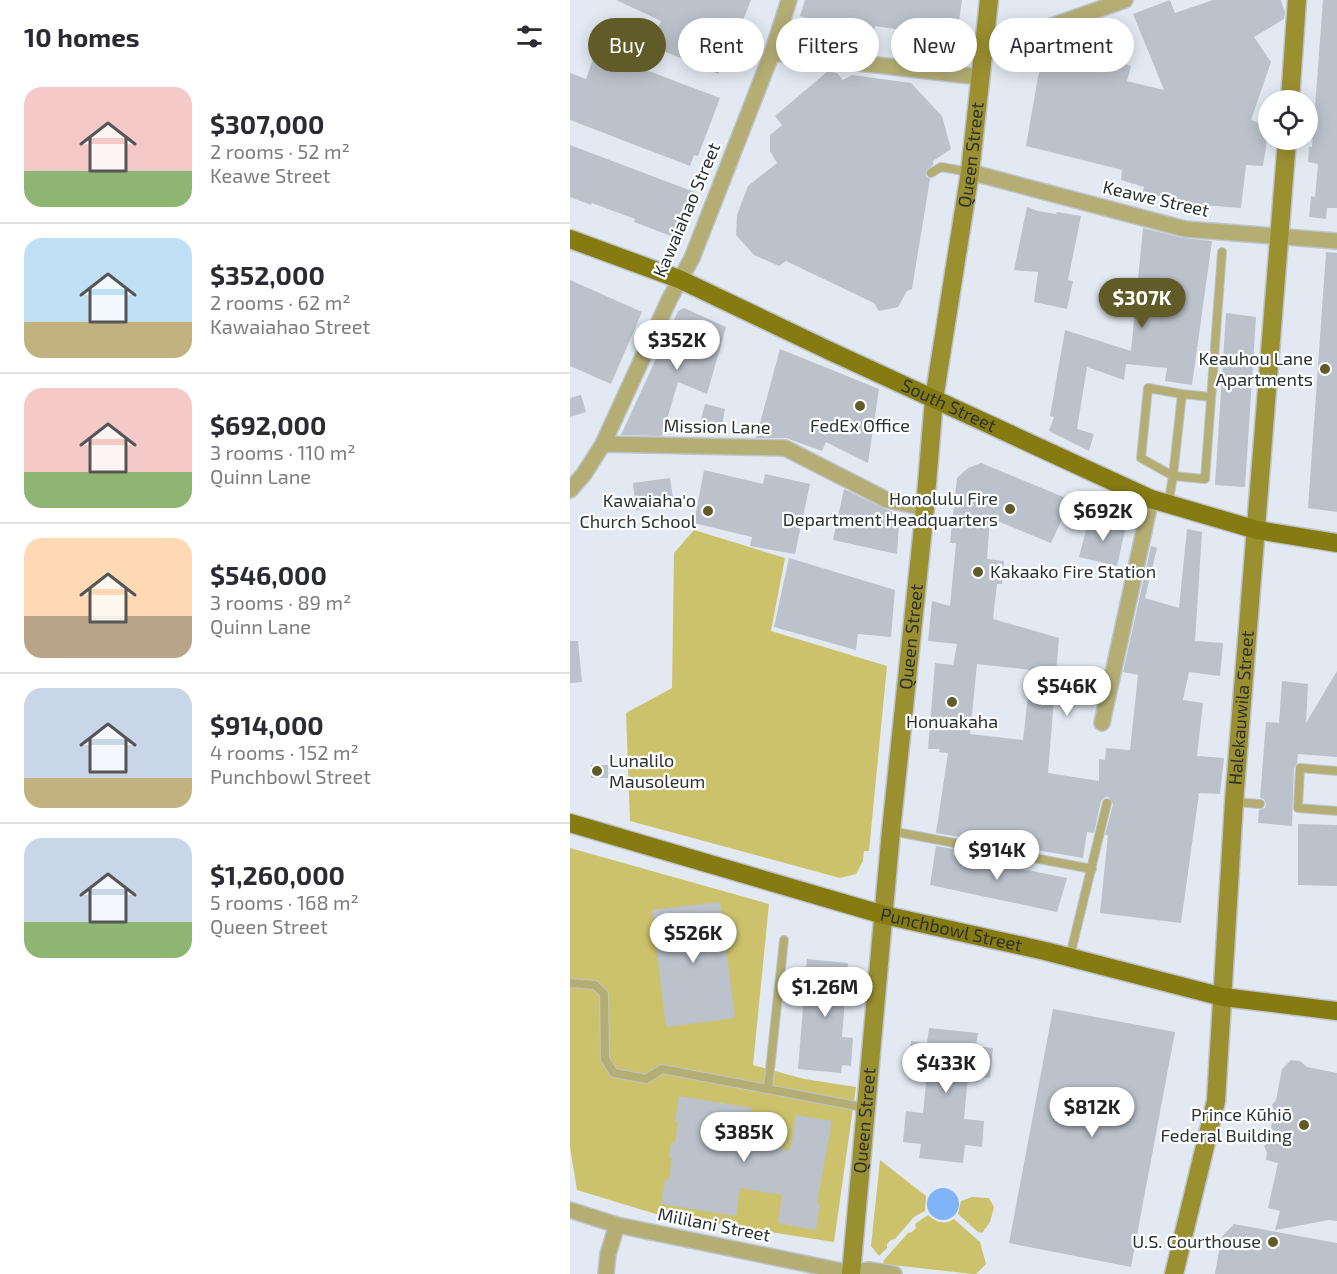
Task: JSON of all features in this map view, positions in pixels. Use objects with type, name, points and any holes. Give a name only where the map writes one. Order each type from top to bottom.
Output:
[{"type":"main road","name":"South Street","points":[[570,239],[679,279],[1159,502],[1257,530],[1337,543]]},
{"type":"main road","name":"Punchbowl Street","points":[[572,824],[884,915],[1069,957],[1223,997],[1337,1011]]},
{"type":"street","name":"Kawaiahao Street","points":[[570,490],[584,474],[603,444],[679,279],[692,258],[772,53],[789,0]]},
{"type":"street","name":"Queen Street","points":[[851,1273],[891,831],[926,508],[934,399],[970,172],[989,0]]},
{"type":"street","points":[[984,50],[1125,0]]},
{"type":"street","points":[[1291,90],[1297,0]]},
{"type":"street","points":[[772,53],[980,77]]},
{"type":"street","name":"Halekauwila Street","points":[[1174,1274],[1216,1101],[1234,802],[1286,150]]},
{"type":"street","name":"Keawe Street","points":[[970,172],[1185,229],[1337,241]]},
{"type":"street","name":"Mission Lane","points":[[603,444],[785,448],[887,500],[926,508]]},
{"type":"street","points":[[1102,723],[1159,502]]},
{"type":"street","name":"Mililani Street","points":[[570,1210],[617,1225],[851,1273],[869,1270],[894,1274]]},
{"type":"street","points":[[606,1274],[608,1254],[617,1225]]},
{"type":"lane","points":[[932,173],[941,167],[970,172]]},
{"type":"lane","points":[[1211,397],[1148,388],[1141,458],[1173,476],[1205,479],[1222,252]]},
{"type":"lane","points":[[1159,502],[1173,476],[1182,393]]},
{"type":"lane","points":[[1337,771],[1300,768],[1295,808],[1337,811]]},
{"type":"lane","points":[[1234,802],[1260,804]]},
{"type":"lane","points":[[1069,957],[1107,803]]},
{"type":"lane","points":[[891,831],[1092,869]]},
{"type":"lane","points":[[768,1088],[784,940]]},
{"type":"lane","points":[[570,982],[595,985],[604,994],[605,1059],[614,1073],[646,1079],[662,1069],[867,1108]]},
{"type":"shaded area","points":[[694,530],[785,558],[771,631],[887,666],[869,851],[864,851],[863,861],[856,874],[840,878],[630,821],[626,713],[672,688],[674,553]]},
{"type":"shaded area","points":[[570,848],[769,904],[753,1065],[804,1079],[856,1087],[834,1242],[656,1214],[577,1190],[570,1147]]},
{"type":"shaded area","points":[[880,1160],[926,1196],[925,1211],[914,1217],[895,1239],[887,1244],[887,1248],[879,1256],[871,1246]]},
{"type":"shaded area","points":[[972,1197],[989,1198],[994,1207],[990,1222],[982,1233],[958,1214],[961,1201]]},
{"type":"shaded area","points":[[928,1215],[941,1222],[954,1219],[980,1242],[986,1264],[976,1274],[883,1264],[908,1233],[916,1228],[915,1224]]},
{"type":"water","points":[[943,1188],[954,1193],[959,1204],[954,1215],[943,1220],[932,1215],[927,1204],[932,1193]]},
{"type":"building","points":[[616,0],[751,0],[744,18],[678,18],[678,57],[666,52],[666,18],[655,18]]},
{"type":"building","points":[[805,0],[962,0],[959,18],[891,18],[891,28],[879,27],[879,18],[806,18],[800,16]]},
{"type":"building","points":[[1170,0],[1175,13],[1213,0],[1281,0],[1285,12],[1284,19],[1254,37],[1271,62],[1261,90],[1258,90],[1258,100],[1251,120],[1258,123],[1258,150],[1265,150],[1263,166],[1246,165],[1241,208],[1191,204],[1143,192],[1144,187],[1121,180],[1122,170],[1026,146],[1039,72],[1129,72],[1127,81],[1164,90],[1133,14]]},
{"type":"building","points":[[1323,0],[1337,0],[1337,208],[1327,208],[1326,219],[1309,217],[1311,196],[1315,197],[1318,164],[1308,162],[1309,150],[1318,150],[1316,90]]},
{"type":"building","points":[[588,72],[651,72],[720,98],[698,156],[694,155],[690,166],[570,120],[570,73],[586,79]]},
{"type":"building","points":[[827,72],[832,72],[837,73],[843,80],[852,75],[911,83],[942,116],[951,149],[933,161],[933,165],[926,171],[926,176],[930,179],[912,289],[907,291],[898,307],[879,311],[874,303],[786,261],[779,266],[754,255],[736,235],[737,215],[748,186],[777,163],[770,151],[770,135],[782,125],[775,116]]},
{"type":"building","points":[[570,145],[697,193],[679,239],[634,222],[635,219],[570,197]]},
{"type":"building","points":[[1027,207],[1056,214],[1057,212],[1081,216],[1068,280],[1073,281],[1067,309],[1034,302],[1038,272],[1014,270]]},
{"type":"building","points":[[1143,228],[1183,238],[1212,241],[1192,385],[1165,381],[1167,368],[1126,364],[1124,380],[1087,367],[1077,429],[1094,434],[1089,451],[1049,431],[1054,417],[1050,416],[1065,330],[1131,351]]},
{"type":"building","name":"Keauhou Lane Apartments","points":[[1326,252],[1337,253],[1337,512],[1308,508]]},
{"type":"building","points":[[570,280],[642,312],[611,384],[570,366]]},
{"type":"building","points":[[684,308],[726,327],[707,394],[678,382],[662,436],[621,435],[678,311]]},
{"type":"building","points":[[1226,313],[1256,317],[1245,487],[1215,485]]},
{"type":"building","points":[[780,349],[879,389],[868,463],[826,442],[822,451],[786,438],[756,438]]},
{"type":"building","points":[[581,395],[586,412],[570,417],[570,398]]},
{"type":"building","points":[[705,404],[725,409],[720,436],[698,431]]},
{"type":"building","points":[[981,463],[1071,500],[1051,543],[990,518],[987,559],[1004,561],[1002,584],[997,584],[993,619],[1059,638],[1048,773],[1099,781],[1099,759],[1105,760],[1106,748],[1130,750],[1138,675],[1123,672],[1151,546],[1157,548],[1145,598],[1179,608],[1187,529],[1202,532],[1195,641],[1223,643],[1220,676],[1189,672],[1183,700],[1203,703],[1197,756],[1224,758],[1220,794],[1199,793],[1181,923],[1100,913],[1108,835],[1105,835],[1113,804],[1109,797],[1101,801],[1094,833],[1087,832],[1083,858],[936,833],[948,753],[939,752],[940,749],[928,749],[935,663],[953,665],[957,644],[928,641],[932,601],[950,606],[956,543],[950,543],[957,478],[968,468]],"holes":[[[977,664],[1031,670],[1023,740],[970,734]]]},
{"type":"building","points":[[704,470],[763,484],[765,474],[810,484],[795,554],[750,546],[752,537],[694,523]]},
{"type":"building","points":[[670,478],[674,505],[636,510],[633,483]]},
{"type":"building","points":[[844,489],[892,512],[899,525],[897,554],[833,540]]},
{"type":"building","points":[[1089,518],[1126,526],[1117,566],[1079,557]]},
{"type":"building","points":[[789,558],[895,590],[891,637],[858,634],[856,650],[774,627]]},
{"type":"building","points":[[570,641],[578,641],[582,682],[570,683]]},
{"type":"building","points":[[1337,671],[1337,757],[1298,754],[1294,768],[1292,826],[1258,823],[1259,810],[1265,808],[1266,804],[1264,799],[1260,798],[1266,722],[1279,723],[1282,681],[1308,684],[1306,723]]},
{"type":"building","name":"Lunalilo Mausoleum","points":[[591,765],[608,765],[608,778],[591,778]]},
{"type":"building","points":[[1298,824],[1337,825],[1337,886],[1298,885]]},
{"type":"building","points":[[936,846],[954,849],[953,855],[1067,878],[1057,912],[930,885]]},
{"type":"building","points":[[720,902],[735,1018],[666,1027],[652,910]]},
{"type":"building","points":[[807,959],[848,963],[842,1037],[853,1038],[851,1066],[842,1065],[841,1073],[798,1069]]},
{"type":"building","points":[[1053,1009],[1175,1032],[1131,1267],[1009,1243]]},
{"type":"building","points":[[929,1028],[978,1033],[976,1046],[993,1048],[990,1078],[968,1076],[964,1119],[984,1121],[982,1147],[965,1145],[963,1163],[919,1158],[921,1144],[903,1142],[906,1111],[923,1113],[927,1074],[908,1072],[911,1041],[927,1043]]},
{"type":"building","name":"Prince Kūhiō Federal Building","points":[[1291,1060],[1300,1061],[1307,1067],[1337,1073],[1337,1221],[1329,1220],[1275,1230],[1280,1211],[1268,1208],[1278,1163],[1266,1160],[1267,1153],[1264,1146],[1269,1140],[1274,1110],[1272,1105],[1276,1100],[1282,1069]]},
{"type":"building","points":[[679,1096],[752,1108],[746,1143],[790,1150],[796,1115],[832,1121],[817,1203],[820,1204],[816,1230],[778,1223],[782,1195],[740,1188],[736,1216],[661,1204],[665,1179],[669,1180],[672,1158],[669,1157],[671,1143],[675,1143],[678,1122],[675,1121]]},
{"type":"building","name":"U.S. Courthouse","points":[[1234,1224],[1337,1243],[1337,1274],[1215,1274],[1219,1251],[1215,1244]]},
{"type":"place","name":"Keauhou Lane Apartments","points":[[1325,369]]},
{"type":"place","name":"FedEx Office","points":[[860,406]]},
{"type":"place","name":"Honolulu Fire Department Headquarters","points":[[1010,509]]},
{"type":"place","name":"Kawaiaha'o Church School","points":[[708,511]]},
{"type":"place","name":"Kakaako Fire Station","points":[[978,572]]},
{"type":"place","name":"Honuakaha","points":[[952,702]]},
{"type":"place","name":"Lunalilo Mausoleum","points":[[597,771]]},
{"type":"place","name":"Prince Kūhiō Federal Building","points":[[1304,1125]]},
{"type":"place","name":"U.S. Courthouse","points":[[1273,1242]]}]
